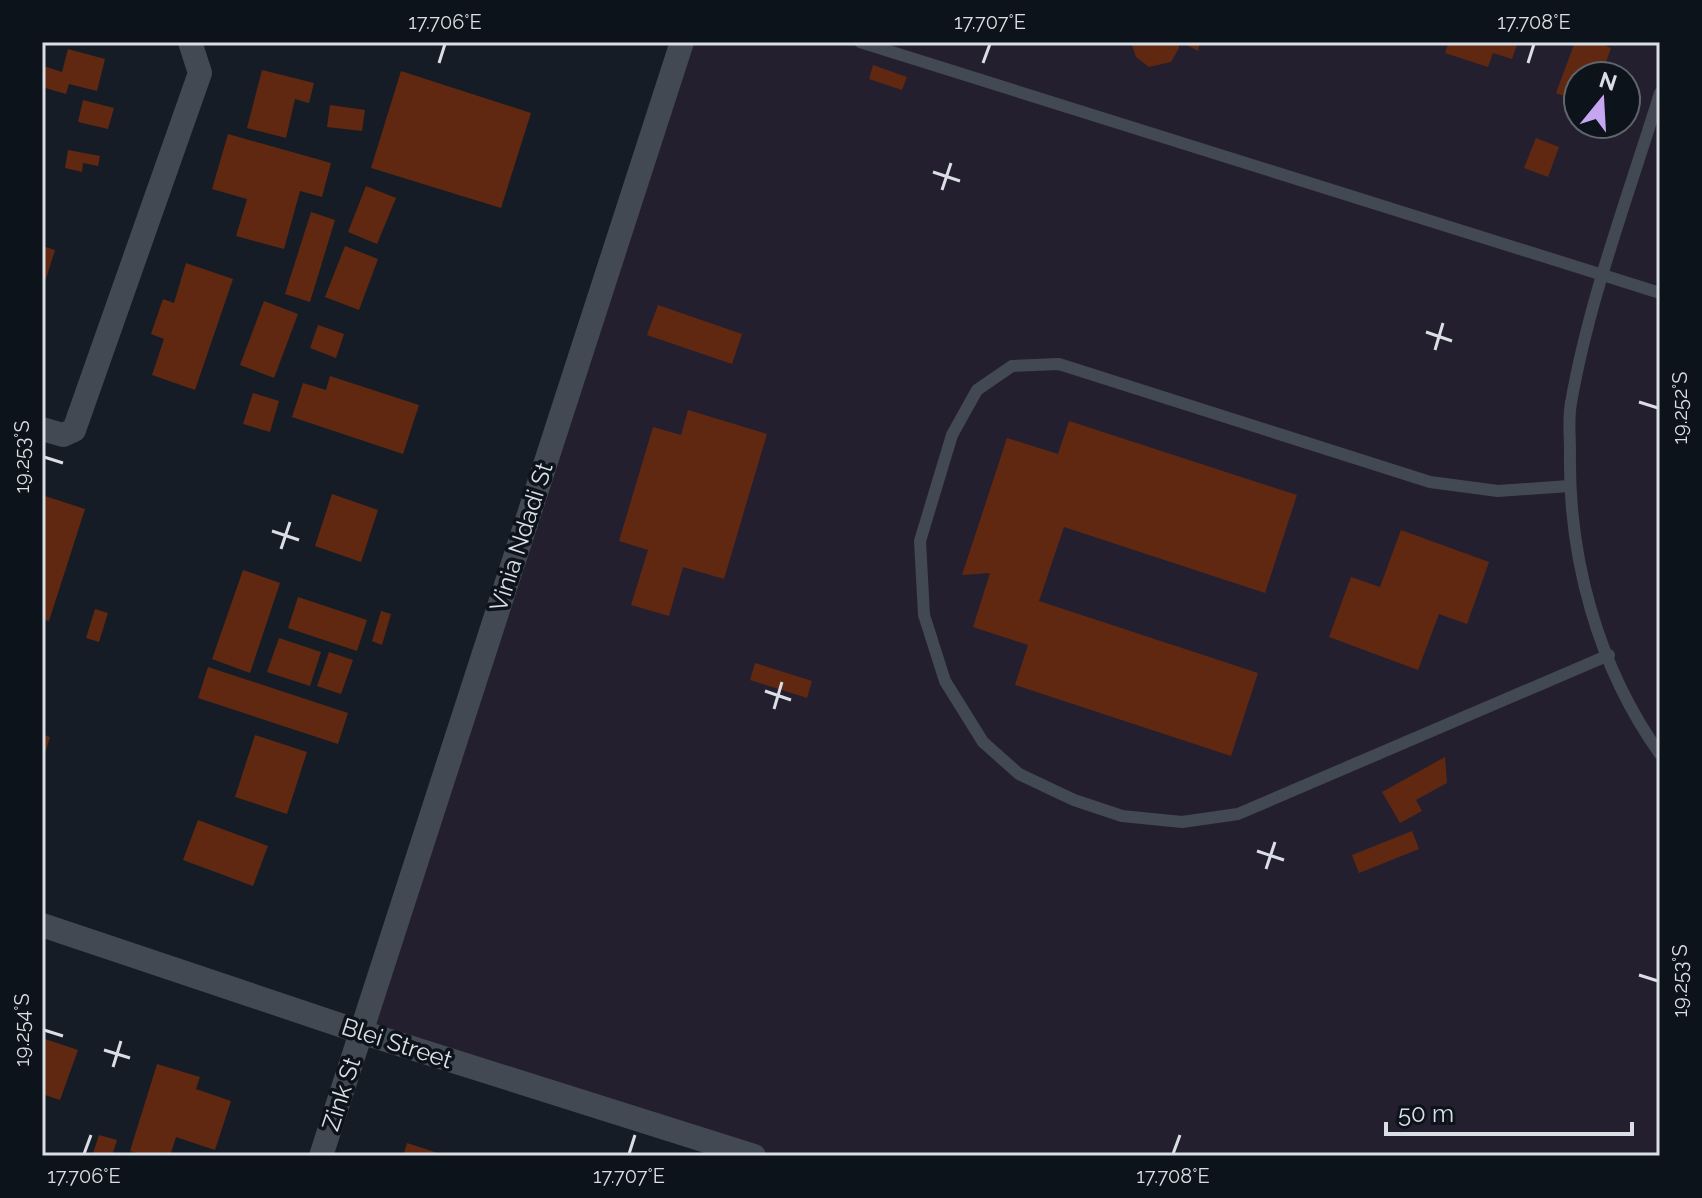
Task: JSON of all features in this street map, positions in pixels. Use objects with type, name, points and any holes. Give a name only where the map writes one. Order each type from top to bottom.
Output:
[{"type":"street","points":[[42,429],[63,435],[74,430],[200,73],[190,42]]},
{"type":"street","name":"Vinia Ndadi St","points":[[361,1032],[682,42]]},
{"type":"street","name":"Blei Street","points":[[42,925],[361,1032],[754,1156]]},
{"type":"street","name":"Zink St","points":[[321,1156],[361,1032]]},
{"type":"lane","points":[[860,42],[1660,293]]},
{"type":"lane","points":[[1660,93],[1604,275],[1570,405],[1569,486],[1569,505],[1584,594],[1636,721],[1660,754]]},
{"type":"lane","points":[[1569,486],[1498,491],[1430,482],[1059,364],[1012,366],[977,390],[952,435],[920,541],[924,615],[945,681],[983,742],[1019,774],[1074,800],[1122,816],[1182,822],[1238,814],[1609,655]]},
{"type":"shaded area","points":[[682,42],[1660,42],[1660,1156],[754,1156],[361,1032]]},
{"type":"building","points":[[1131,42],[1179,42],[1179,48],[1171,62],[1149,67],[1136,57]]},
{"type":"building","points":[[1181,42],[1200,42],[1198,51]]},
{"type":"building","points":[[1449,42],[1518,42],[1512,59],[1493,53],[1488,67],[1445,53]]},
{"type":"building","points":[[1575,42],[1596,42],[1611,48],[1607,60],[1568,60]]},
{"type":"building","points":[[68,49],[105,59],[97,91],[69,84],[66,94],[42,87],[44,66],[62,72]]},
{"type":"building","points":[[873,65],[907,77],[902,90],[869,79]]},
{"type":"building","points":[[262,70],[314,83],[309,103],[295,99],[286,138],[247,128]]},
{"type":"building","points":[[401,71],[531,113],[501,208],[371,168]]},
{"type":"building","points":[[1562,77],[1562,95],[1556,93]]},
{"type":"building","points":[[83,100],[114,108],[108,129],[78,122]]},
{"type":"building","points":[[330,105],[365,110],[362,131],[327,127]]},
{"type":"building","points":[[228,134],[331,163],[322,197],[300,191],[284,249],[236,236],[247,199],[212,189]]},
{"type":"building","points":[[1536,138],[1559,147],[1548,177],[1524,168]]},
{"type":"building","points":[[68,150],[100,156],[98,166],[83,163],[82,172],[65,168]]},
{"type":"building","points":[[366,186],[396,198],[377,244],[348,232]]},
{"type":"building","points":[[311,212],[335,220],[310,302],[285,294]]},
{"type":"building","points":[[42,246],[55,250],[43,288],[42,288]]},
{"type":"building","points":[[345,246],[378,259],[359,310],[325,297]]},
{"type":"building","points":[[186,263],[233,279],[195,390],[152,375],[164,339],[151,334],[163,299],[174,303]]},
{"type":"building","points":[[264,301],[298,314],[274,378],[240,365]]},
{"type":"building","points":[[658,305],[742,334],[732,364],[647,335]]},
{"type":"building","points":[[318,325],[344,334],[336,358],[310,348]]},
{"type":"building","points":[[330,376],[419,405],[403,454],[292,417],[303,383],[326,390]]},
{"type":"building","points":[[253,393],[279,401],[270,432],[243,424]]},
{"type":"building","points":[[688,410],[767,434],[724,579],[683,567],[669,616],[631,605],[648,550],[619,541],[653,427],[681,435]]},
{"type":"building","points":[[1069,421],[1297,495],[1265,593],[1064,527],[1039,601],[1258,673],[1231,756],[1015,685],[1028,645],[973,627],[990,573],[962,575],[1007,438],[1058,454]]},
{"type":"building","points":[[332,494],[378,510],[361,562],[315,546]]},
{"type":"building","points":[[42,495],[85,509],[49,621],[42,619]]},
{"type":"building","points":[[1401,530],[1489,562],[1467,624],[1439,614],[1418,670],[1329,637],[1351,577],[1380,587]]},
{"type":"building","points":[[243,570],[280,583],[250,673],[212,659]]},
{"type":"building","points":[[298,597],[367,620],[357,651],[288,628]]},
{"type":"building","points":[[95,609],[108,613],[99,642],[86,638]]},
{"type":"building","points":[[381,611],[391,614],[382,645],[372,641]]},
{"type":"building","points":[[279,638],[321,652],[310,686],[267,672]]},
{"type":"building","points":[[329,652],[353,660],[341,694],[317,686]]},
{"type":"building","points":[[755,663],[812,681],[807,698],[750,680]]},
{"type":"building","points":[[208,667],[348,713],[338,744],[198,698]]},
{"type":"building","points":[[42,734],[50,737],[43,760],[42,760]]},
{"type":"building","points":[[255,735],[307,752],[287,814],[235,797]]},
{"type":"building","points":[[1445,757],[1447,783],[1416,800],[1422,811],[1400,823],[1382,792]]},
{"type":"building","points":[[198,820],[268,846],[253,886],[183,860]]},
{"type":"building","points":[[1412,831],[1419,849],[1359,873],[1352,855]]},
{"type":"building","points":[[42,1038],[78,1050],[60,1100],[42,1094]]},
{"type":"building","points":[[157,1064],[200,1077],[196,1089],[231,1101],[215,1150],[176,1137],[170,1156],[146,1156],[130,1151]]},
{"type":"building","points":[[99,1135],[117,1140],[112,1156],[92,1156]]},
{"type":"building","points":[[407,1143],[444,1155],[444,1156],[403,1156]]}]
